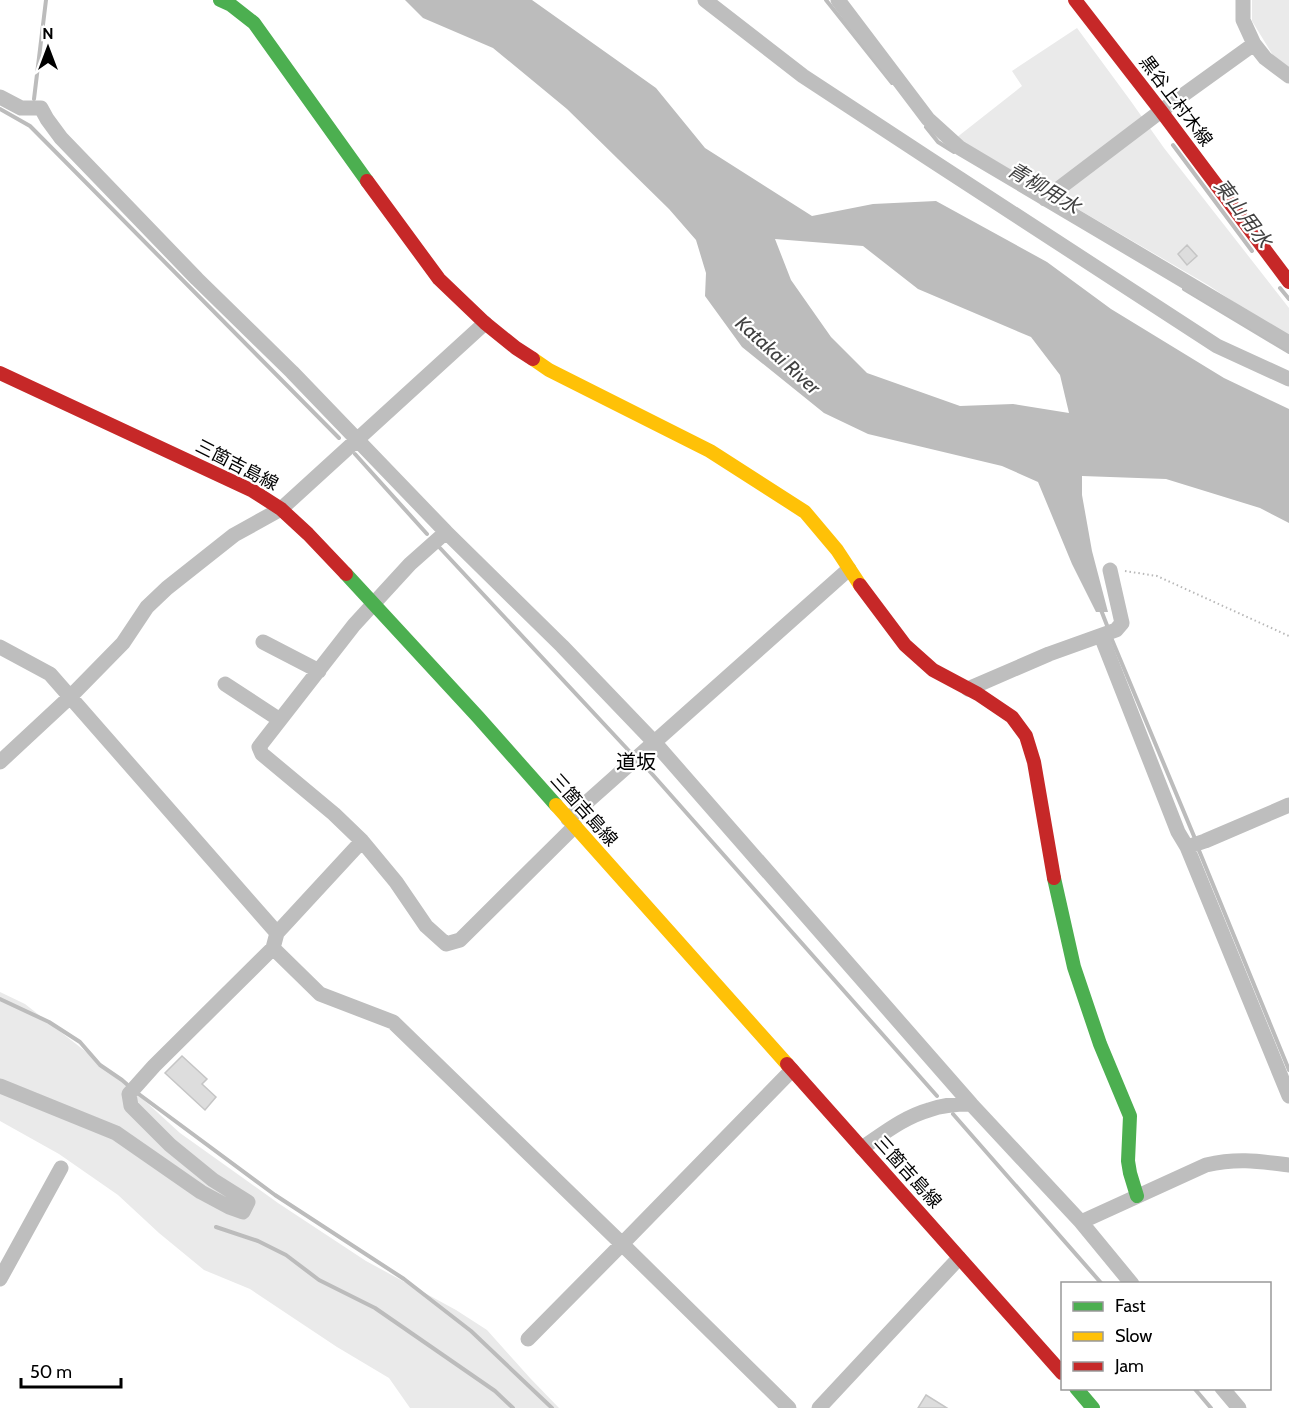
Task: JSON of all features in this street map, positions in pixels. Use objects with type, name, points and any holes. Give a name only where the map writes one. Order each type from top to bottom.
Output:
[{"type":"main road","points":[[220,0],[231,5],[254,23],[415,248],[439,279],[485,323],[516,348],[549,370],[710,451],[805,512],[837,549],[905,645],[933,670],[1012,717],[1026,736],[1034,762],[1052,868],[1074,967],[1100,1044],[1130,1116],[1128,1167],[1137,1196]]},
{"type":"main road","name":"黒谷上村木線","points":[[1076,0],[1289,282]]},
{"type":"main road","name":"三箇吉島線","points":[[0,373],[253,491],[281,509],[308,534],[478,717],[1061,1372]]},
{"type":"main road","points":[[1077,1390],[1094,1408]]},
{"type":"street","points":[[705,0],[803,76],[1217,346],[1289,379]]},
{"type":"street","points":[[838,0],[928,119],[960,148],[1289,343]]},
{"type":"street","points":[[1243,0],[1243,20],[1254,44],[1265,58],[1289,76]]},
{"type":"street","points":[[1046,199],[1161,111],[1254,44]]},
{"type":"street","points":[[0,97],[21,108],[42,108],[46,119],[69,146],[197,279],[292,372],[446,532],[562,646],[650,748],[971,1104],[1081,1222],[1130,1282]]},
{"type":"street","points":[[0,762],[71,696],[123,643],[147,607],[167,588],[234,535],[281,509],[485,323]]},
{"type":"street","points":[[446,532],[410,564],[374,603],[259,747],[262,754],[334,814],[362,841],[396,882],[426,926],[446,944],[460,940],[631,764],[849,569]]},
{"type":"street","points":[[968,689],[1049,654],[1106,634],[1122,623],[1110,570]]},
{"type":"street","points":[[1106,634],[1178,832],[1188,846],[1289,1096]]},
{"type":"street","points":[[263,642],[319,670]]},
{"type":"street","points":[[0,647],[50,674],[277,933]]},
{"type":"street","points":[[225,684],[280,720]]},
{"type":"street","points":[[1188,846],[1289,805]]},
{"type":"street","points":[[0,1086],[116,1133],[201,1192],[243,1212],[248,1202],[213,1180],[170,1145],[131,1106],[129,1094],[154,1066],[273,948],[277,933],[362,841]]},
{"type":"street","points":[[273,948],[320,994],[393,1022],[789,1408]]},
{"type":"street","points":[[528,1339],[792,1070]]},
{"type":"street","points":[[862,1148],[905,1120],[928,1110],[971,1104]]},
{"type":"street","points":[[1081,1222],[1206,1165],[1228,1160],[1254,1160],[1289,1165]]},
{"type":"street","points":[[0,1279],[61,1167]]},
{"type":"street","points":[[819,1408],[959,1258]]},
{"type":"street","points":[[1223,1390],[1239,1408]]},
{"type":"path","points":[[1110,570],[1157,576],[1289,636]]},
{"type":"shaded area","points":[[1252,0],[1289,0],[1289,70],[1277,62],[1252,21]]},
{"type":"shaded area","points":[[1077,28],[1164,148],[1289,308],[1289,336],[1208,285],[956,138],[1022,86],[1012,71]]},
{"type":"shaded area","points":[[0,992],[25,1004],[122,1080],[180,1133],[278,1203],[366,1261],[456,1310],[487,1330],[559,1408],[410,1408],[389,1378],[337,1347],[250,1289],[204,1270],[118,1195],[59,1154],[0,1121]]},
{"type":"water","name":"Katakai River","points":[[405,0],[532,0],[656,88],[705,148],[812,216],[873,204],[936,201],[1047,262],[1111,309],[1224,378],[1289,409],[1289,523],[1260,508],[1166,479],[1082,476],[1082,495],[1092,551],[1108,612],[1096,612],[1072,564],[1038,482],[1002,466],[868,434],[824,413],[742,347],[705,296],[706,273],[696,240],[669,209],[567,109],[493,48],[423,18]],"holes":[[[775,239],[863,246],[918,289],[1031,337],[1060,375],[1069,413],[1013,404],[960,406],[867,373],[831,337],[791,280]]]},
{"type":"building","points":[[1187,245],[1197,256],[1187,265],[1178,254]]},
{"type":"building","points":[[182,1056],[207,1079],[202,1084],[216,1097],[205,1110],[165,1073]]},
{"type":"building","points":[[926,1395],[947,1408],[918,1408]]},
{"type":"waterway","points":[[34,99],[46,0]]},
{"type":"waterway","name":"青柳用水","points":[[826,0],[892,83]]},
{"type":"waterway","points":[[0,109],[30,126],[339,438]]},
{"type":"waterway","name":"青柳用水","points":[[926,127],[938,142],[954,152]]},
{"type":"waterway","name":"東山用水","points":[[1173,145],[1252,251]]},
{"type":"waterway","name":"東山用水","points":[[1280,288],[1289,299]]},
{"type":"waterway","name":"青柳用水","points":[[1184,289],[1289,352]]},
{"type":"waterway","points":[[355,454],[427,534]]},
{"type":"waterway","points":[[440,548],[631,753]]},
{"type":"waterway","points":[[1101,610],[1108,628]]},
{"type":"waterway","points":[[1110,635],[1196,841]]},
{"type":"waterway","points":[[645,766],[937,1096]]},
{"type":"waterway","points":[[1198,848],[1289,1070]]},
{"type":"waterway","points":[[0,999],[49,1022],[80,1042],[100,1065],[130,1087]]},
{"type":"waterway","points":[[136,1092],[275,1195],[404,1279],[471,1331],[552,1408]]},
{"type":"waterway","points":[[953,1114],[1100,1282]]},
{"type":"waterway","points":[[216,1227],[258,1241],[286,1255],[319,1280],[375,1308],[495,1391],[513,1408]]},
{"type":"waterway","points":[[1196,1390],[1211,1408]]},
{"type":"traffic: fast","points":[[220,0],[231,5],[254,23],[367,181]]},
{"type":"traffic: fast","points":[[346,574],[556,805]]},
{"type":"traffic: fast","points":[[1054,878],[1074,967],[1100,1044],[1130,1116],[1128,1161],[1137,1196]]},
{"type":"traffic: fast","points":[[1078,1390],[1093,1408]]},
{"type":"traffic: slow","points":[[533,359],[549,370],[710,451],[805,512],[837,550],[860,585]]},
{"type":"traffic: slow","points":[[556,805],[787,1064]]},
{"type":"traffic: jam","points":[[1075,0],[1289,282]]},
{"type":"traffic: jam","points":[[367,181],[439,279],[485,323],[533,359]]},
{"type":"traffic: jam","points":[[0,373],[253,491],[281,509],[346,574]]},
{"type":"traffic: jam","points":[[860,585],[905,645],[933,670],[978,694],[1012,717],[1026,736],[1034,762],[1054,878]]},
{"type":"traffic: jam","points":[[787,1064],[1061,1372]]},
{"type":"district","name":"道坂","points":[[636,762]]}]
